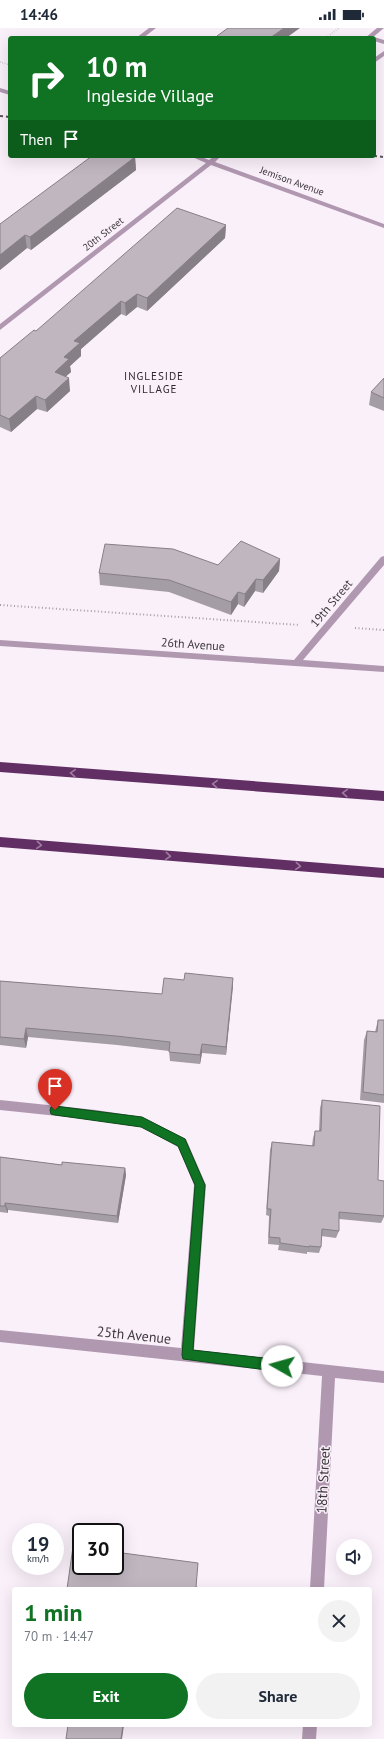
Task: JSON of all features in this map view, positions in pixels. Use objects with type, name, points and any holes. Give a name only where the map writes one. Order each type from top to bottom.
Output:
[{"type":"highway","points":[[0,767],[384,796]]},
{"type":"highway","points":[[0,842],[384,873]]},
{"type":"street","points":[[142,36],[153,28]]},
{"type":"street","points":[[373,36],[381,28]]},
{"type":"street","points":[[376,59],[384,53]]},
{"type":"street","name":"Jemison Avenue","points":[[199,158],[384,226]]},
{"type":"street","name":"20th Street","points":[[0,328],[215,158]]},
{"type":"street","name":"19th Street","points":[[296,663],[384,559]]},
{"type":"street","name":"26th Avenue","points":[[0,643],[384,669]]},
{"type":"street","points":[[0,1105],[96,1115],[142,1122],[182,1143],[200,1185],[187,1355]]},
{"type":"street","name":"25th Avenue","points":[[0,1336],[384,1377]]},
{"type":"street","name":"18th Street","points":[[317,1587],[329,1372]]},
{"type":"street","points":[[309,1739],[310,1727]]},
{"type":"path","points":[[329,36],[339,28]]},
{"type":"path","points":[[0,605],[384,630]]},
{"type":"building","points":[[228,28],[284,28],[273,36],[217,36]]},
{"type":"building","points":[[89,158],[134,158],[30,237],[25,235],[0,255],[0,224]]},
{"type":"building","points":[[177,208],[226,225],[147,298],[137,294],[125,303],[121,301],[74,341],[80,343],[64,357],[69,359],[55,372],[69,378],[45,400],[36,396],[9,419],[0,415],[0,358],[34,330],[36,331]]},
{"type":"building","points":[[384,378],[384,398],[371,392]]},
{"type":"building","points":[[241,541],[280,559],[263,580],[256,579],[245,594],[238,592],[231,602],[169,580],[99,573],[105,544],[173,549],[218,565]]},
{"type":"building","points":[[185,973],[233,978],[226,1047],[202,1044],[200,1055],[169,1052],[170,1042],[26,1028],[24,1039],[0,1037],[0,981],[162,994],[164,978],[184,980]]},
{"type":"building","points":[[378,1020],[384,1020],[384,1095],[363,1092],[367,1031],[377,1032]]},
{"type":"building","points":[[322,1100],[380,1106],[378,1180],[384,1181],[384,1216],[339,1212],[339,1231],[322,1229],[321,1247],[280,1243],[280,1238],[269,1237],[271,1209],[267,1209],[272,1142],[314,1146],[315,1131],[321,1131]]},
{"type":"building","points":[[0,1157],[62,1165],[62,1162],[125,1168],[117,1216],[5,1203],[5,1206],[0,1206]]},
{"type":"building","points":[[124,1553],[198,1563],[196,1587],[67,1587],[72,1554],[72,1575],[124,1575]]},
{"type":"building","points":[[68,1727],[123,1727],[121,1739],[66,1739]]},
{"type":"railway","points":[[0,116],[8,117]]},
{"type":"railway","points":[[376,156],[384,157]]},
{"type":"district","name":"INGLESIDE VILLAGE","points":[[154,382]]},
{"type":"route","points":[[55,1110],[142,1122],[182,1143],[200,1185],[187,1355],[282,1366]]}]
